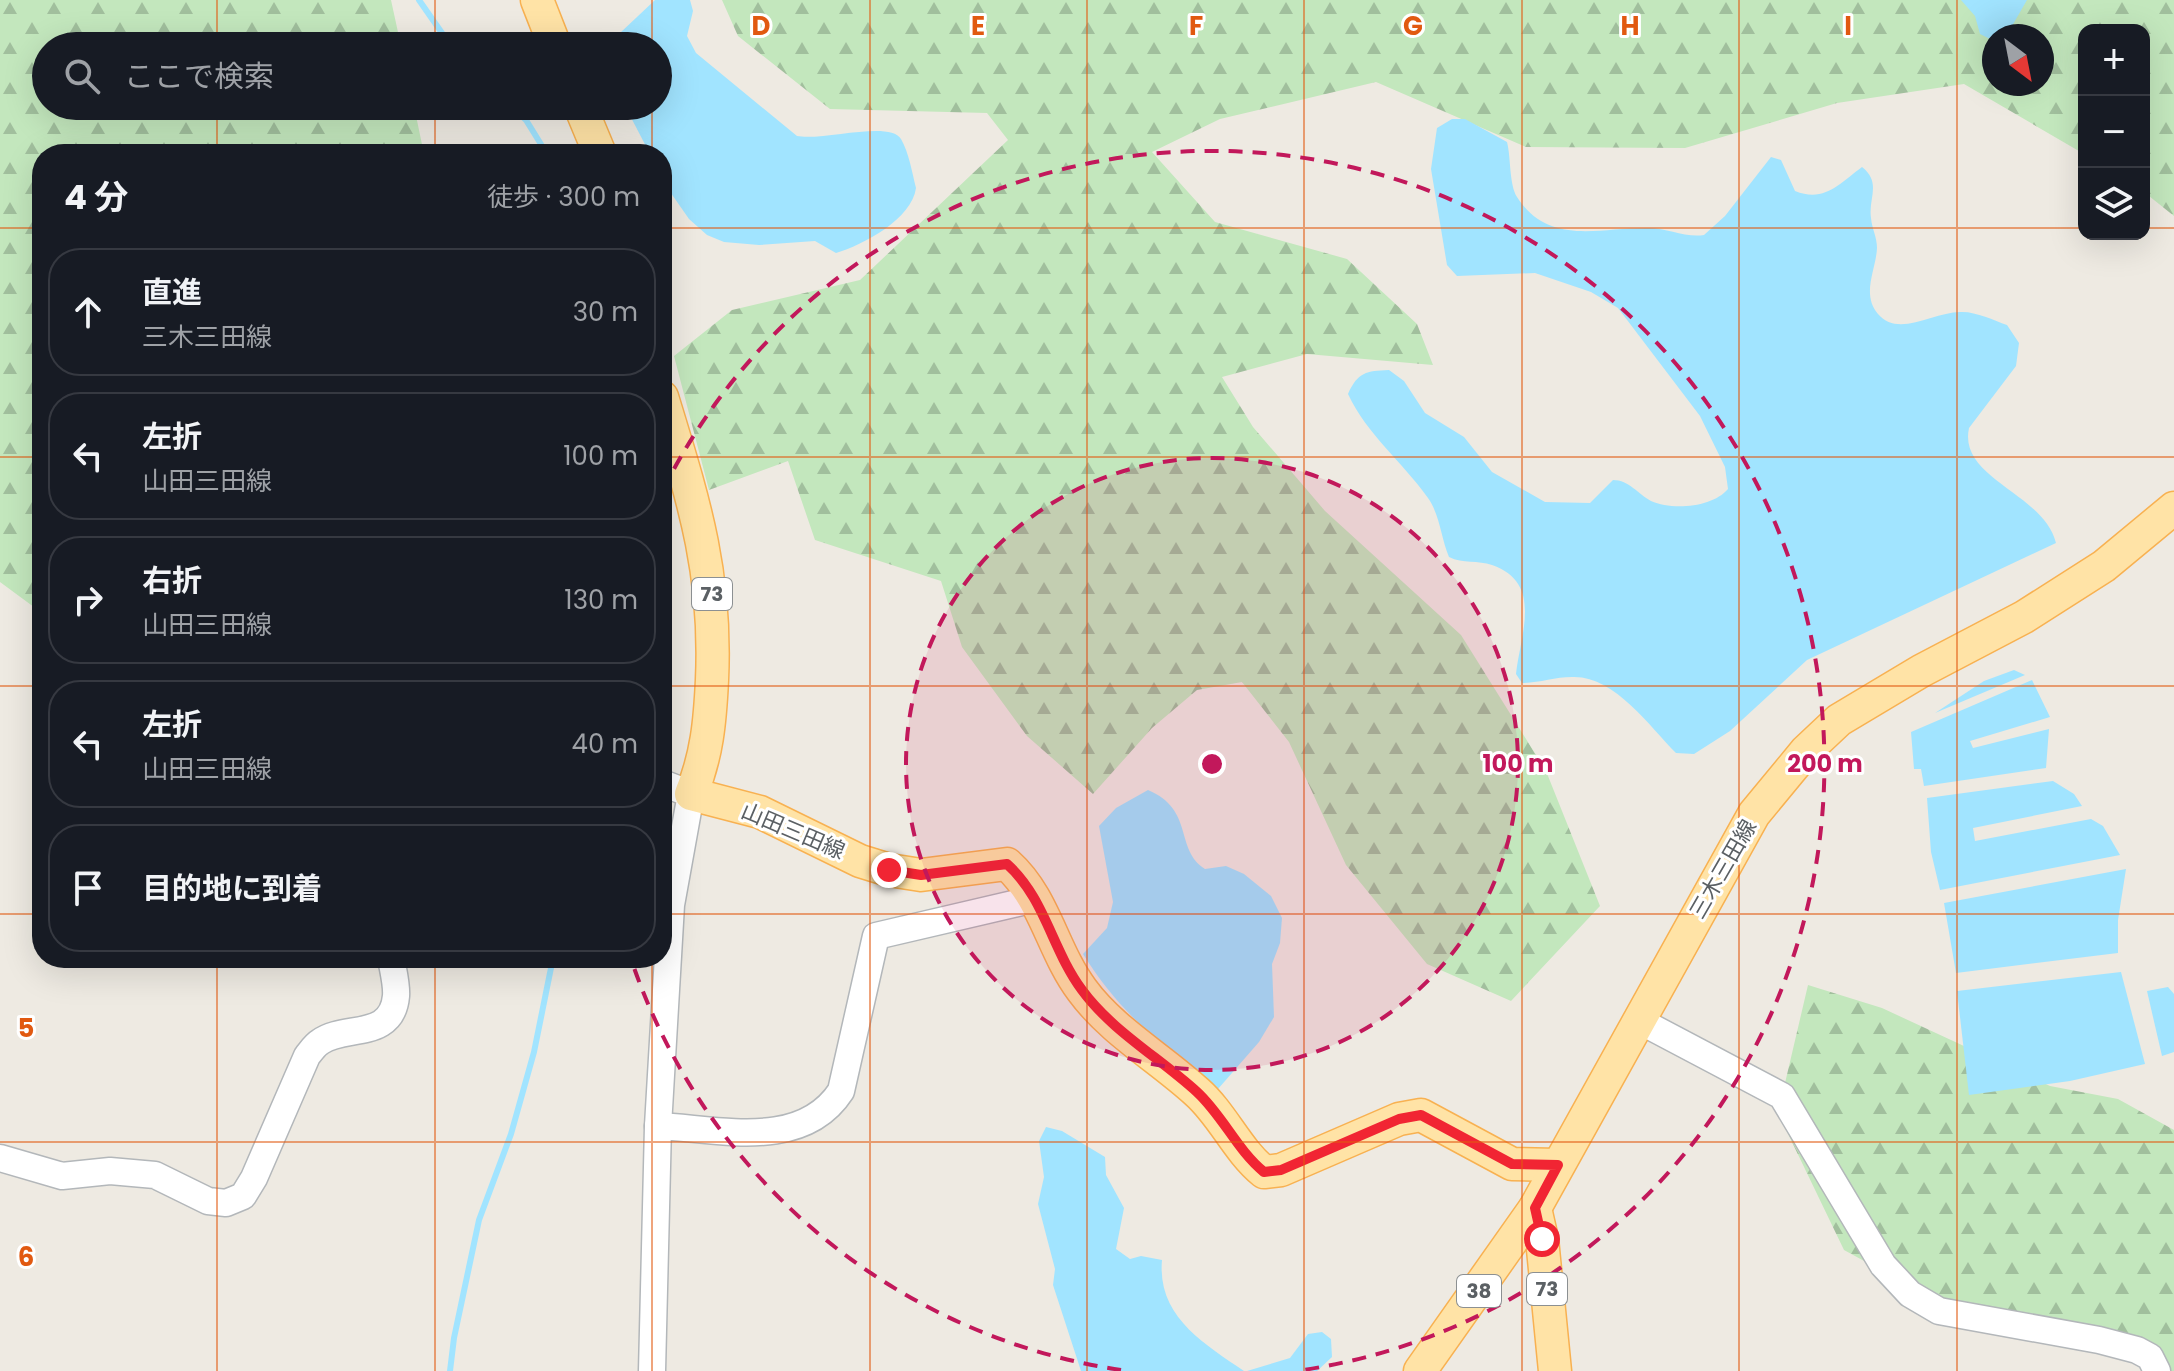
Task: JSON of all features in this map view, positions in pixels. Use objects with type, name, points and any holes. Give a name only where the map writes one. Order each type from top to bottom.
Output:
[{"type":"main road","points":[[537,0],[550,32]]},
{"type":"main road","points":[[586,120],[596,144]]},
{"type":"main road","name":"73","points":[[672,431],[705,543],[713,596],[710,735],[676,788]]},
{"type":"main road","name":"三木三田線","points":[[1420,1371],[1535,1208],[1754,814],[1806,751],[1839,720],[1921,671],[2024,617],[2104,566],[2174,508]]},
{"type":"main road","name":"山田三田線","points":[[676,788],[760,812],[860,861],[889,870],[921,875],[1007,864],[1022,877],[1035,899],[1081,990],[1127,1035],[1200,1094],[1250,1161],[1264,1172],[1281,1170],[1399,1119],[1421,1115],[1512,1164],[1558,1165]]},
{"type":"main road","name":"73","points":[[1535,1208],[1542,1239],[1555,1371]]},
{"type":"street","points":[[672,882],[676,788]]},
{"type":"street","points":[[658,1126],[783,1132],[811,1122],[831,1107],[841,1091],[876,936],[1035,899]]},
{"type":"street","points":[[0,1158],[62,1176],[110,1171],[155,1175],[208,1201],[226,1203],[243,1196],[254,1178],[307,1056],[321,1040],[378,1026],[392,1012],[396,996],[392,968]]},
{"type":"street","points":[[652,1371],[658,1126],[667,968]]},
{"type":"street","points":[[1638,1020],[1782,1096],[1883,1265],[1910,1294],[1939,1311],[2099,1340],[2137,1350],[2150,1357],[2157,1371]]},
{"type":"green space","points":[[0,0],[391,0],[398,32],[32,32],[32,120],[417,120],[422,144],[32,144],[32,606],[0,582]]},
{"type":"green space","points":[[722,0],[2174,0],[2174,216],[2150,197],[2150,24],[2078,24],[2078,150],[1985,96],[2054,96],[2054,24],[1982,24],[1982,94],[1964,84],[1837,103],[1685,148],[1526,147],[1376,82],[1220,119],[1152,152],[1215,222],[1347,259],[1417,324],[1433,365],[1307,354],[1222,377],[1253,427],[1325,511],[1461,635],[1546,771],[1600,906],[1511,1001],[1427,964],[1346,865],[1289,742],[1242,682],[1197,690],[1152,728],[1093,794],[1027,736],[962,647],[941,581],[815,540],[788,461],[709,490],[674,356],[732,310],[860,280],[1008,140],[987,113],[830,109],[738,36]]},
{"type":"green space","points":[[1808,985],[1882,1008],[2050,1086],[2118,1099],[2174,1130],[2174,1371],[2150,1371],[2126,1353],[1963,1315],[1844,1250],[1778,1113]]},
{"type":"water","points":[[655,0],[690,0],[693,11],[687,36],[696,53],[797,136],[884,131],[901,139],[916,188],[913,199],[885,229],[836,253],[815,241],[759,245],[724,242],[707,235],[689,219],[672,195],[672,144],[645,144],[632,120],[672,120],[672,32],[621,32]]},
{"type":"water","points":[[1961,0],[2027,0],[2013,24],[1982,24],[1982,35],[1975,16]]},
{"type":"water","points":[[1452,119],[1465,119],[1507,142],[1517,197],[1530,213],[1544,223],[1577,231],[1649,228],[1704,235],[1725,216],[1771,157],[1781,160],[1795,191],[1815,195],[1832,190],[1862,167],[1873,185],[1871,218],[1877,248],[1870,290],[1878,314],[1886,321],[1906,324],[1950,313],[1972,313],[2007,325],[2019,343],[2016,366],[1969,428],[1969,446],[1976,460],[1989,474],[2036,511],[2056,543],[1807,660],[1730,731],[1694,754],[1676,753],[1630,704],[1602,684],[1572,677],[1522,683],[1516,674],[1525,612],[1524,597],[1518,584],[1508,573],[1492,565],[1449,557],[1428,498],[1365,423],[1348,394],[1359,377],[1369,372],[1389,370],[1404,381],[1425,413],[1464,437],[1492,472],[1545,502],[1590,503],[1613,480],[1629,485],[1651,501],[1670,506],[1703,503],[1728,489],[1725,467],[1700,416],[1618,308],[1591,292],[1535,273],[1457,276],[1447,265],[1431,169],[1437,128]]},
{"type":"water","points":[[2014,670],[2025,675],[1935,713],[1984,681]]},
{"type":"water","points":[[2032,680],[2050,717],[1970,741],[1973,748],[2049,729],[2046,768],[1924,786],[1921,769],[1914,769],[1911,732]]},
{"type":"water","points":[[2053,781],[2074,794],[2082,806],[1973,828],[1975,841],[2091,819],[2103,826],[2120,855],[1940,890],[1931,852],[1927,798]]},
{"type":"water","points":[[1148,790],[1163,798],[1172,808],[1196,861],[1205,869],[1226,866],[1244,874],[1271,896],[1282,918],[1280,943],[1272,964],[1274,1017],[1259,1042],[1218,1089],[1128,1012],[1097,976],[1083,954],[1107,928],[1113,902],[1099,826],[1116,808]]},
{"type":"water","points":[[2126,869],[2118,920],[2118,953],[1956,973],[1944,903]]},
{"type":"water","points":[[2121,972],[2145,1064],[2070,1081],[1969,1095],[1957,991]]},
{"type":"water","points":[[2168,987],[2174,994],[2174,1052],[2162,1056],[2147,991]]},
{"type":"water","points":[[1046,1127],[1062,1131],[1105,1157],[1106,1175],[1124,1208],[1116,1249],[1130,1259],[1141,1256],[1162,1260],[1162,1280],[1175,1312],[1213,1350],[1244,1371],[1081,1371],[1053,1285],[1055,1269],[1038,1204],[1044,1177],[1039,1141]]},
{"type":"water","points":[[1322,1332],[1331,1339],[1332,1357],[1317,1371],[1247,1371],[1290,1358],[1308,1334]]},
{"type":"waterway","points":[[419,0],[441,32]]},
{"type":"waterway","points":[[526,120],[541,144]]},
{"type":"waterway","points":[[450,1371],[479,1220],[511,1134],[534,1052],[551,968]]},
{"type":"route","points":[[889,870],[921,875],[1007,864],[1022,877],[1033,893],[1081,990],[1127,1035],[1200,1094],[1250,1161],[1264,1172],[1281,1170],[1399,1119],[1421,1115],[1512,1164],[1558,1165],[1535,1208],[1542,1239]]}]
